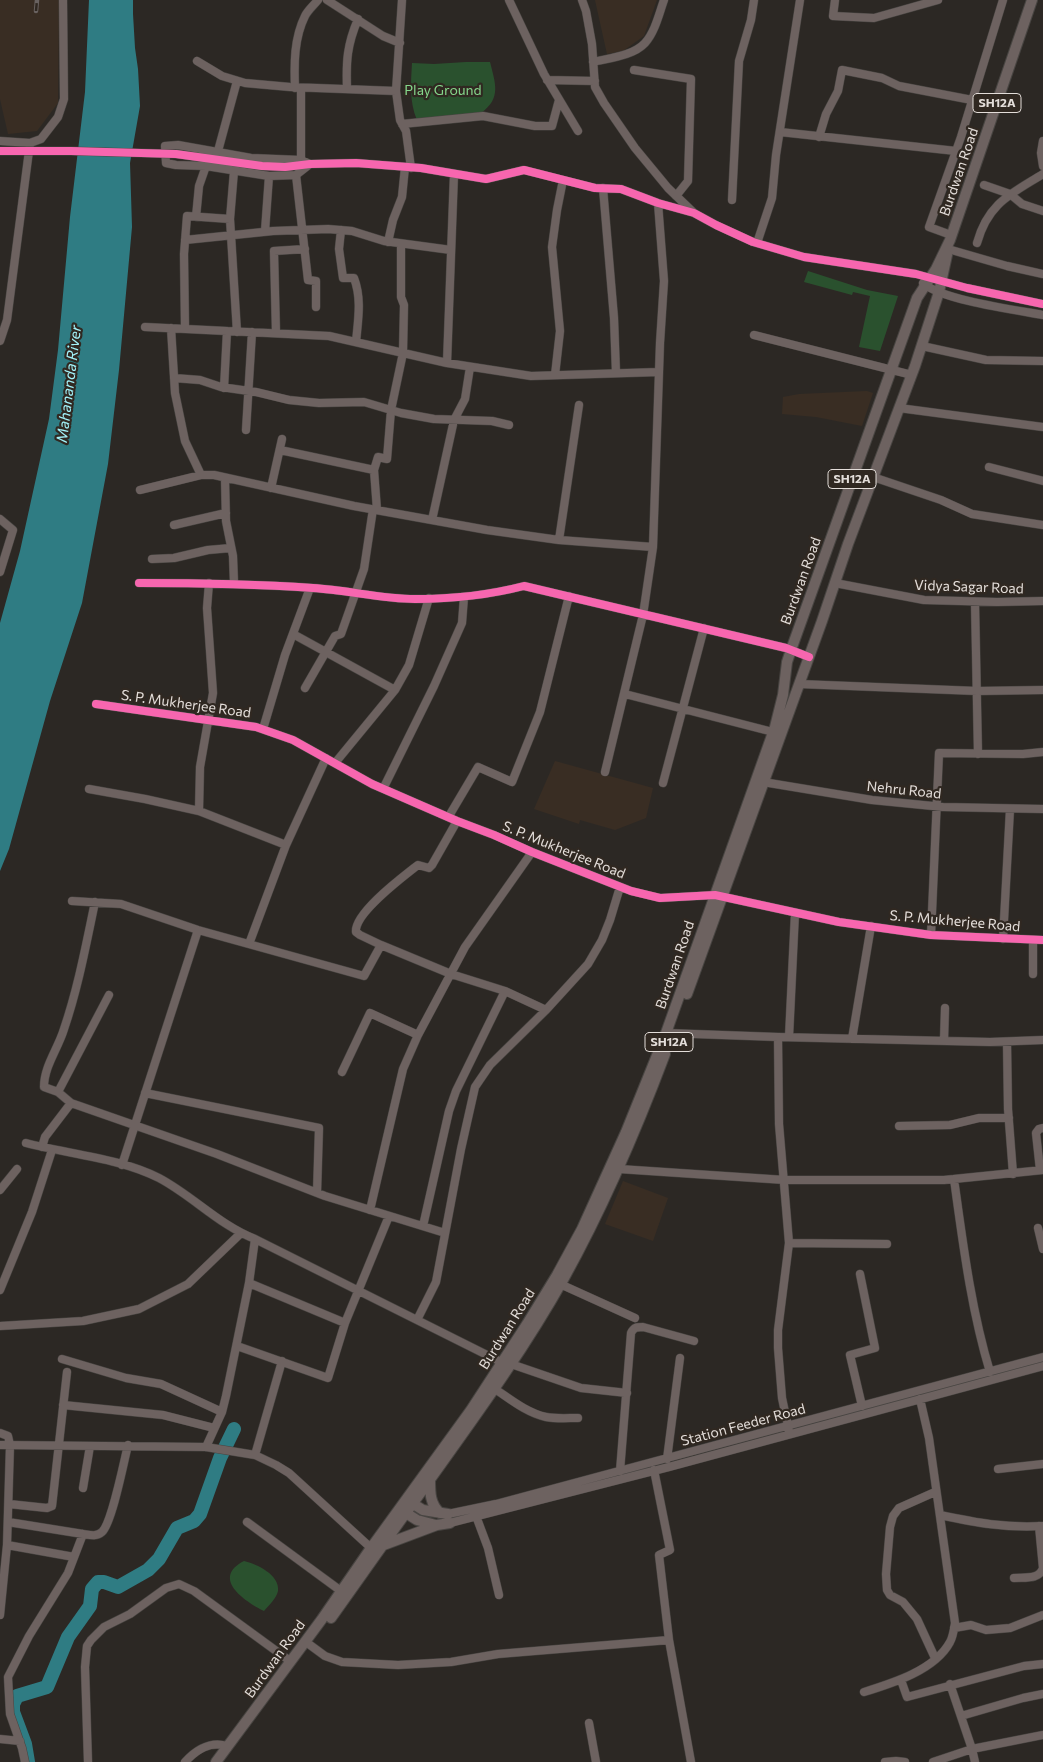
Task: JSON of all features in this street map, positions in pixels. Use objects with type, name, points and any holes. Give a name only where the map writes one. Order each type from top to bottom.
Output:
[{"type":"main road","name":"Burdwan Road","points":[[224,1762],[507,1364],[560,1284],[619,1169],[640,1120],[718,896],[760,781],[799,684],[873,477],[912,375],[942,281],[950,241],[1032,0]]},
{"type":"main road","name":"Burdwan Road","points":[[760,781],[783,695],[791,650],[917,298],[936,269],[950,241]]},
{"type":"main road","name":"Burdwan Road","points":[[406,1506],[430,1479],[495,1389],[582,1229],[669,1033]]},
{"type":"main road","points":[[430,1479],[431,1498],[436,1509],[446,1517]]},
{"type":"main road","points":[[406,1506],[446,1517]]},
{"type":"main road","points":[[406,1506],[422,1522],[437,1525]]},
{"type":"main road","points":[[376,1547],[437,1525],[446,1517]]},
{"type":"main road","name":"Burdwan Road","points":[[324,1621],[341,1591],[376,1547]]},
{"type":"main road","name":"Burdwan Road","points":[[216,1762],[290,1661],[308,1644]]},
{"type":"street","points":[[0,141],[30,143],[41,139],[58,117],[64,99],[63,0]]},
{"type":"street","points":[[301,160],[298,88],[294,64],[297,40],[305,15],[318,0]]},
{"type":"street","points":[[328,0],[383,36],[400,43]]},
{"type":"street","points":[[388,242],[393,220],[402,197],[408,167],[406,131],[400,120],[396,91],[402,0]]},
{"type":"street","points":[[509,0],[547,80],[578,131]]},
{"type":"street","points":[[582,0],[586,11],[595,87],[604,104],[635,148],[676,196],[694,213],[716,226],[758,244],[804,257],[916,274],[938,292],[994,306],[1043,315]]},
{"type":"street","points":[[593,62],[634,51],[644,44],[654,28],[664,0]]},
{"type":"street","points":[[732,200],[739,61],[751,20],[754,0]]},
{"type":"street","points":[[758,244],[772,198],[800,0]]},
{"type":"street","points":[[835,0],[833,16],[874,18],[938,0]]},
{"type":"street","points":[[1003,0],[956,151],[929,227],[950,241],[1007,266],[1043,274]]},
{"type":"street","points":[[347,89],[346,66],[349,39],[358,19]]},
{"type":"street","points":[[196,61],[222,76],[245,83],[298,88],[396,91]]},
{"type":"street","points":[[634,70],[691,79],[688,181],[676,196]]},
{"type":"street","points":[[819,137],[826,114],[838,91],[842,70],[882,78],[899,86],[972,100]]},
{"type":"street","points":[[547,80],[595,81]]},
{"type":"street","points":[[218,151],[237,81]]},
{"type":"street","points":[[402,124],[484,116],[535,126],[552,126],[559,100]]},
{"type":"street","points":[[780,132],[956,151]]},
{"type":"street","points":[[1043,141],[1040,154],[1043,166]]},
{"type":"street","points":[[0,341],[7,320],[30,143]]},
{"type":"street","points":[[178,145],[252,158],[301,160],[310,164],[296,175],[269,176],[206,166],[176,165],[166,163],[165,146],[178,145]]},
{"type":"street","points":[[0,151],[176,154],[262,166],[285,167],[310,164],[356,163],[408,167],[486,179],[524,170],[595,188],[621,189],[658,203],[694,213]]},
{"type":"street","points":[[196,217],[199,186],[206,166]]},
{"type":"street","points":[[234,171],[230,219],[237,332]]},
{"type":"street","points":[[447,363],[454,174]]},
{"type":"street","points":[[977,243],[980,232],[991,212],[999,203],[1043,174]]},
{"type":"street","points":[[296,175],[308,280],[316,281],[316,307]]},
{"type":"street","points":[[266,231],[269,176]]},
{"type":"street","points":[[555,375],[560,330],[552,247],[563,180]]},
{"type":"street","points":[[984,185],[1010,194],[1022,204],[1043,211]]},
{"type":"street","points":[[603,188],[614,318],[616,373]]},
{"type":"street","points":[[605,772],[643,615],[653,546],[664,281],[658,203]]},
{"type":"street","points":[[185,329],[184,254],[187,216],[230,219]]},
{"type":"street","points":[[185,240],[266,231],[340,230],[352,231],[388,242],[451,250]]},
{"type":"street","points":[[340,230],[339,249],[343,278],[354,278],[359,289],[360,306],[356,342]]},
{"type":"street","points":[[305,688],[335,636],[341,634],[364,569],[375,510],[374,470],[378,457],[387,459],[391,410],[403,353],[404,305],[401,297],[401,244]]},
{"type":"street","points":[[276,333],[274,251],[304,249]]},
{"type":"street","points":[[927,282],[942,281],[1043,304]]},
{"type":"street","points":[[145,327],[329,336],[447,363],[531,376],[659,372]]},
{"type":"street","points":[[171,328],[175,393],[185,441],[201,475]]},
{"type":"street","points":[[224,388],[227,331]]},
{"type":"street","points":[[246,430],[252,332]]},
{"type":"street","points":[[754,335],[912,375]]},
{"type":"street","points":[[922,346],[986,360],[1043,361]]},
{"type":"street","points":[[432,520],[454,420],[465,399],[470,367]]},
{"type":"street","points":[[174,378],[200,380],[224,388],[249,391],[289,400],[319,403],[364,402],[434,419],[492,421],[508,425]]},
{"type":"street","points":[[559,540],[579,405]]},
{"type":"street","points":[[899,408],[1043,427]]},
{"type":"street","points":[[271,488],[282,439]]},
{"type":"street","points":[[280,450],[374,470]]},
{"type":"street","points":[[989,467],[1043,481]]},
{"type":"street","points":[[140,490],[201,475],[214,475],[375,510],[487,530],[559,540],[653,546]]},
{"type":"street","points":[[873,477],[941,500],[972,514],[1043,525]]},
{"type":"street","points":[[225,478],[226,513],[234,583]]},
{"type":"street","points":[[174,525],[226,513]]},
{"type":"street","points":[[0,519],[13,530],[0,572]]},
{"type":"street","points":[[152,559],[174,558],[208,550],[231,548]]},
{"type":"street","points":[[199,811],[200,767],[213,693],[207,608],[209,583]]},
{"type":"street","points":[[139,584],[234,583],[356,592],[414,599],[497,593],[524,586],[704,628],[791,650],[809,657]]},
{"type":"street","name":"Vidya Sagar Road","points":[[835,583],[924,600],[975,602],[1043,601]]},
{"type":"street","points":[[263,729],[293,634],[310,588]]},
{"type":"street","points":[[383,789],[434,686],[462,624],[464,596]]},
{"type":"street","points":[[449,816],[478,767],[512,782],[540,712],[569,596]]},
{"type":"street","points":[[335,763],[395,690],[410,665],[429,598]]},
{"type":"street","points":[[975,602],[978,754]]},
{"type":"street","points":[[662,784],[704,628]]},
{"type":"street","points":[[293,634],[395,690]]},
{"type":"street","points":[[799,684],[977,691],[1043,690]]},
{"type":"street","points":[[625,694],[773,732]]},
{"type":"street","name":"S. P. Mukherjee Road","points":[[96,704],[263,729],[293,740],[383,789],[458,821],[620,886],[660,898],[718,896],[795,913],[930,934],[1043,940]]},
{"type":"street","points":[[930,934],[939,753],[1024,754],[1043,752]]},
{"type":"street","points":[[249,944],[286,845],[326,758]]},
{"type":"street","name":"Nehru Road","points":[[760,781],[872,800],[943,807],[1043,809]]},
{"type":"street","points":[[89,789],[199,811],[286,845]]},
{"type":"street","points":[[1003,939],[1010,809]]},
{"type":"street","points":[[458,821],[432,865],[429,868],[418,865],[370,905],[355,928],[356,932],[381,945],[451,974],[504,991],[546,1010]]},
{"type":"street","points":[[370,1210],[403,1069],[418,1035],[465,947],[532,852]]},
{"type":"street","points":[[417,1320],[436,1282],[461,1148],[475,1086],[490,1065],[546,1010],[588,964],[605,933],[620,886]]},
{"type":"street","points":[[72,901],[121,904],[198,930],[364,976],[381,945]]},
{"type":"street","points":[[96,902],[79,983],[64,1032],[50,1062],[44,1080],[44,1087],[58,1092],[71,1103],[218,1154],[318,1194],[446,1233]]},
{"type":"street","points":[[789,1037],[795,913]]},
{"type":"street","points":[[852,1039],[871,926]]},
{"type":"street","points":[[122,1165],[198,930]]},
{"type":"street","points":[[1033,940],[1033,974]]},
{"type":"street","points":[[423,1226],[449,1111],[456,1090],[504,991]]},
{"type":"street","points":[[58,1092],[109,995]]},
{"type":"street","points":[[944,1041],[945,1008]]},
{"type":"street","points":[[342,1072],[370,1013],[418,1035]]},
{"type":"street","points":[[669,1033],[778,1038],[1007,1042],[1043,1040]]},
{"type":"street","points":[[778,1038],[779,1124],[789,1243],[778,1330],[782,1398],[789,1430]]},
{"type":"street","points":[[1007,1042],[1013,1174]]},
{"type":"street","points":[[145,1093],[319,1128],[318,1194]]},
{"type":"street","points":[[42,1147],[45,1137],[71,1103]]},
{"type":"street","points":[[899,1126],[950,1125],[979,1118],[1009,1118]]},
{"type":"street","points":[[619,1169],[785,1180],[954,1179],[1013,1174],[1042,1170],[1036,1133],[1039,1129],[1043,1128]]},
{"type":"street","points":[[26,1143],[122,1165],[157,1177],[176,1188],[240,1234],[255,1239],[507,1364],[581,1388],[627,1393]]},
{"type":"street","points":[[0,1290],[32,1212],[52,1150]]},
{"type":"street","points":[[0,1190],[17,1169]]},
{"type":"street","points":[[954,1179],[979,1338],[990,1372]]},
{"type":"street","points":[[237,1346],[328,1378],[345,1323],[390,1216]]},
{"type":"street","points":[[1038,1228],[1043,1249]]},
{"type":"street","points":[[0,1326],[83,1321],[138,1310],[188,1284],[240,1234]]},
{"type":"street","points":[[206,1447],[222,1412],[237,1346],[255,1239]]},
{"type":"street","points":[[789,1243],[888,1244]]},
{"type":"street","points":[[860,1274],[874,1348],[850,1355],[862,1406]]},
{"type":"street","points":[[249,1283],[345,1323]]},
{"type":"street","points":[[560,1284],[635,1318]]},
{"type":"street","points":[[620,1471],[630,1342],[633,1329],[643,1327],[694,1340]]},
{"type":"street","points":[[62,1358],[126,1378],[161,1384],[222,1412]]},
{"type":"street","points":[[667,1459],[680,1358]]},
{"type":"street","name":"Station Feeder Road","points":[[446,1517],[476,1516],[654,1470],[862,1406],[1043,1358]]},
{"type":"street","points":[[255,1455],[282,1361]]},
{"type":"street","name":"Station Feeder Road","points":[[446,1517],[667,1459],[920,1399],[1043,1366]]},
{"type":"street","points":[[9,1504],[47,1508],[52,1506],[67,1372]]},
{"type":"street","points":[[495,1389],[536,1414],[547,1417],[578,1418]]},
{"type":"street","points":[[864,1692],[901,1680],[925,1666],[951,1641],[955,1623],[935,1492],[929,1438],[920,1399]]},
{"type":"street","points":[[63,1405],[163,1415],[214,1428]]},
{"type":"street","points":[[0,1433],[8,1436],[10,1445],[8,1545],[0,1615]]},
{"type":"street","points":[[0,1445],[206,1447],[255,1455],[289,1473],[376,1547]]},
{"type":"street","points":[[8,1522],[96,1535],[104,1529],[110,1514],[128,1445]]},
{"type":"street","points":[[83,1488],[90,1446]]},
{"type":"street","points":[[998,1469],[1043,1464]]},
{"type":"street","points":[[654,1470],[670,1550],[659,1555],[669,1640],[691,1762]]},
{"type":"street","points":[[935,1492],[899,1508],[893,1516],[890,1527],[886,1574],[887,1590],[890,1596],[903,1602],[917,1619],[935,1658]]},
{"type":"street","points":[[476,1516],[488,1548],[499,1596]]},
{"type":"street","points":[[940,1516],[990,1526],[1018,1528],[1041,1526],[1042,1572],[1033,1577],[1014,1578]]},
{"type":"street","points":[[247,1522],[341,1591]]},
{"type":"street","points":[[25,1762],[20,1740],[10,1714],[8,1677],[19,1653],[68,1573],[83,1534]]},
{"type":"street","points":[[8,1545],[74,1557]]},
{"type":"street","points":[[88,1762],[85,1667],[87,1646],[104,1627],[130,1614],[166,1588],[179,1584],[194,1591],[290,1661]]},
{"type":"street","points":[[954,1628],[971,1625],[986,1630],[1010,1628],[1043,1615]]},
{"type":"street","points":[[308,1644],[325,1656],[342,1662],[398,1665],[451,1662],[498,1654],[669,1640]]},
{"type":"street","points":[[901,1680],[907,1696],[1024,1666],[1043,1664]]},
{"type":"street","points":[[950,1684],[975,1762]]},
{"type":"street","points":[[961,1716],[1043,1694]]},
{"type":"street","points":[[589,1724],[596,1762]]},
{"type":"street","points":[[933,1762],[972,1748],[1043,1734]]},
{"type":"street","points":[[0,1739],[20,1740]]},
{"type":"street","points":[[185,1762],[192,1754],[202,1748],[218,1744],[227,1746]]},
{"type":"street","points":[[885,1762],[905,1762]]},
{"type":"shaded area","points":[[0,0],[59,0],[58,103],[37,131],[8,134],[0,99]]},
{"type":"shaded area","points":[[595,0],[657,0],[644,36],[623,51],[607,54]]},
{"type":"shaded area","points":[[867,391],[873,393],[862,426],[816,417],[782,414],[783,397],[799,394]]},
{"type":"shaded area","points":[[555,761],[653,788],[646,818],[615,830],[580,820],[579,824],[534,809]]},
{"type":"shaded area","points":[[623,1181],[668,1198],[653,1241],[605,1224]]},
{"type":"green space","name":"Play Ground","points":[[490,62],[495,90],[492,102],[488,107],[481,113],[417,120],[412,99],[412,63]]},
{"type":"green space","points":[[808,271],[867,290],[898,296],[880,351],[859,347],[870,296],[853,292],[852,295],[804,282]]},
{"type":"green space","points":[[244,1561],[267,1571],[278,1585],[276,1597],[264,1611],[240,1595],[234,1589],[231,1582],[230,1575]]},
{"type":"water","name":"Mahananda River","points":[[89,0],[133,0],[140,106],[130,163],[132,227],[119,370],[108,464],[82,603],[50,701],[9,849],[0,871],[0,623],[20,551],[49,419],[85,92]]},
{"type":"waterway","points":[[28,1762],[25,1744],[13,1712],[13,1704],[17,1696],[47,1687],[68,1637],[90,1606],[92,1589],[98,1582],[118,1587],[148,1570],[159,1559],[177,1528],[194,1521],[200,1514],[220,1458],[234,1429]]},
{"type":"railway","points":[[36,11],[37,0]]},
{"type":"cycle path","points":[[0,151],[176,154],[262,166],[285,167],[310,164],[356,163],[421,168],[486,179],[524,170],[595,188],[621,189],[658,203],[694,213],[753,242],[804,257],[916,274],[967,288],[1043,304]]},
{"type":"cycle path","points":[[139,583],[226,584],[326,589],[390,598],[415,599],[470,596],[524,586],[786,648],[809,657]]},
{"type":"cycle path","points":[[96,704],[256,727],[293,740],[372,784],[532,852],[631,891],[660,898],[715,895],[839,922],[931,935],[1043,940]]}]
